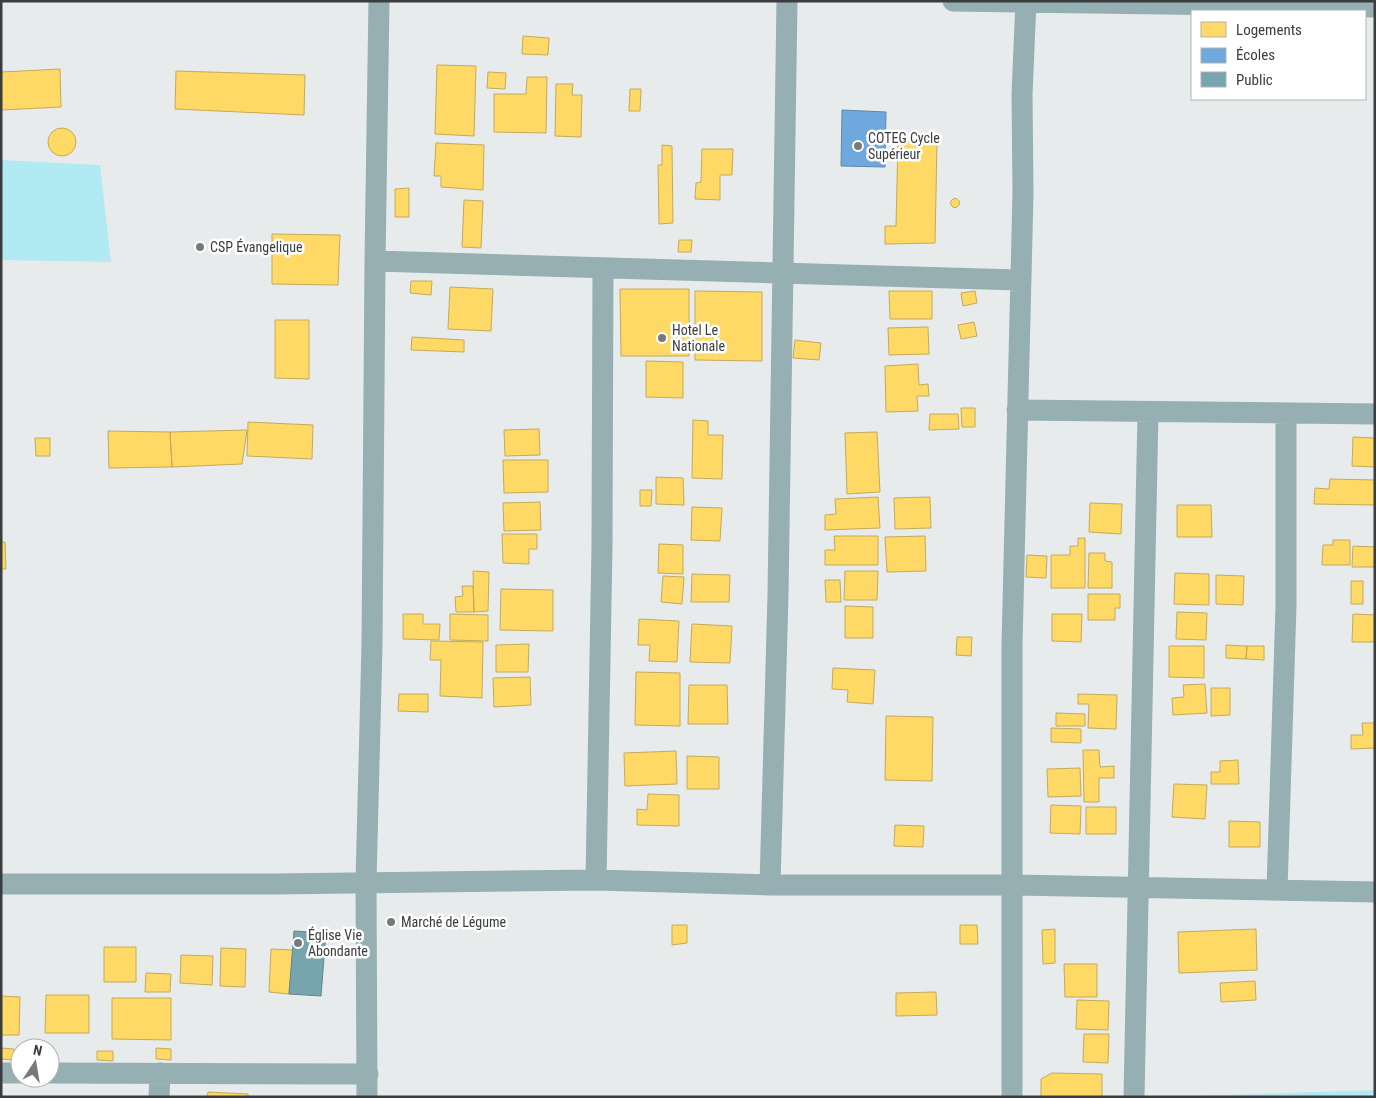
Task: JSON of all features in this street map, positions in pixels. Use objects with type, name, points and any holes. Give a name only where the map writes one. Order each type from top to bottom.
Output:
[{"type":"street","points":[[367,1097],[366,882],[372,645],[375,261],[380,1]]},
{"type":"street","points":[[770,885],[778,586],[787,1]]},
{"type":"street","points":[[953,1],[1311,4],[1375,7]]},
{"type":"street","points":[[1012,1097],[1012,655],[1023,194],[1022,94],[1026,2]]},
{"type":"street","points":[[375,261],[1021,280]]},
{"type":"street","points":[[596,880],[602,547],[602,268]]},
{"type":"street","points":[[1017,410],[1375,414]]},
{"type":"street","points":[[1134,1097],[1148,412]]},
{"type":"street","points":[[1277,890],[1286,606],[1286,414]]},
{"type":"street","points":[[1,884],[596,880],[770,885],[1011,885],[1375,892]]},
{"type":"street","points":[[60,1073],[368,1074]]},
{"type":"street","points":[[159,1097],[160,1073]]},
{"type":"shaded area","points":[[1,160],[100,165],[111,262],[1,260]]},
{"type":"shaded area","points":[[1375,1090],[1375,1097],[1164,1097]]},
{"type":"building: Logements","points":[[523,36],[549,38],[548,55],[522,54]]},
{"type":"building: Logements","points":[[437,65],[476,66],[474,136],[435,134]]},
{"type":"building: Logements","points":[[60,69],[61,107],[1,110],[1,72]]},
{"type":"building: Logements","points":[[176,71],[305,75],[304,115],[175,109]]},
{"type":"building: Logements","points":[[488,72],[506,73],[505,89],[487,88]]},
{"type":"building: Logements","points":[[527,77],[547,77],[546,133],[494,132],[494,94],[526,94]]},
{"type":"building: Logements","points":[[556,84],[573,84],[572,95],[582,95],[581,137],[555,136]]},
{"type":"building: Logements","points":[[630,89],[641,89],[640,111],[629,111]]},
{"type":"building: Logements","points":[[62,128],[72,132],[76,142],[72,152],[62,156],[52,152],[48,142],[52,132]]},
{"type":"building: Logements","points":[[898,141],[937,142],[935,243],[885,244],[885,226],[896,226]]},
{"type":"building: Logements","points":[[436,143],[484,145],[483,190],[441,187],[441,176],[434,176]]},
{"type":"building: Logements","points":[[662,145],[672,146],[673,223],[659,224],[658,165],[662,165]]},
{"type":"building: Logements","points":[[702,149],[733,149],[732,175],[720,175],[720,200],[695,199],[696,183],[701,182]]},
{"type":"building: Logements","points":[[409,188],[409,217],[395,217],[395,189]]},
{"type":"building: Logements","points":[[955,198],[960,203],[955,208],[950,203]]},
{"type":"building: Logements","points":[[464,200],[483,201],[481,248],[462,247]]},
{"type":"building: Logements","points":[[272,234],[340,235],[338,285],[272,284]]},
{"type":"building: Logements","points":[[679,240],[692,240],[691,252],[678,252]]},
{"type":"building: Logements","points":[[411,281],[432,281],[431,295],[410,293]]},
{"type":"building: Logements","points":[[450,287],[493,289],[491,331],[448,329]]},
{"type":"building: Logements","points":[[620,289],[689,289],[689,356],[621,356]]},
{"type":"building: Logements","points":[[695,291],[762,292],[762,361],[695,360]]},
{"type":"building: Logements","points":[[889,291],[932,291],[932,319],[890,319]]},
{"type":"building: Logements","points":[[975,291],[977,303],[963,306],[961,293]]},
{"type":"building: Logements","points":[[275,320],[309,320],[309,379],[275,378]]},
{"type":"building: Logements","points":[[974,322],[977,336],[961,339],[958,325]]},
{"type":"building: Logements","points":[[928,327],[929,354],[889,355],[888,328]]},
{"type":"building: Logements","points":[[412,337],[464,340],[464,352],[411,350]]},
{"type":"building: Logements","points":[[795,340],[821,343],[819,360],[793,358]]},
{"type":"building: Logements","points":[[646,361],[683,362],[683,398],[646,397]]},
{"type":"building: Logements","points":[[918,364],[919,385],[928,384],[929,396],[917,396],[918,411],[886,412],[885,366]]},
{"type":"building: Logements","points":[[961,408],[975,408],[975,427],[962,427]]},
{"type":"building: Logements","points":[[930,414],[958,414],[959,429],[929,430]]},
{"type":"building: Logements","points":[[693,420],[708,421],[708,435],[723,435],[722,479],[692,478]]},
{"type":"building: Logements","points":[[248,422],[313,425],[312,459],[247,456]]},
{"type":"building: Logements","points":[[539,429],[540,455],[505,456],[504,430]]},
{"type":"building: Logements","points":[[247,430],[242,464],[172,467],[170,432]]},
{"type":"building: Logements","points":[[108,431],[170,432],[172,467],[109,468]]},
{"type":"building: Logements","points":[[877,432],[880,492],[847,494],[845,433]]},
{"type":"building: Logements","points":[[1353,437],[1375,438],[1375,467],[1352,466]]},
{"type":"building: Logements","points":[[35,438],[50,438],[50,456],[36,456]]},
{"type":"building: Logements","points":[[503,460],[548,460],[548,492],[504,493]]},
{"type":"building: Logements","points":[[656,477],[683,478],[684,505],[656,504]]},
{"type":"building: Logements","points":[[1330,479],[1375,480],[1375,505],[1314,504],[1315,488],[1329,489]]},
{"type":"building: Logements","points":[[640,490],[652,490],[651,506],[640,506]]},
{"type":"building: Logements","points":[[878,497],[880,528],[825,530],[825,515],[836,514],[835,499]]},
{"type":"building: Logements","points":[[930,497],[931,528],[895,529],[894,498]]},
{"type":"building: Logements","points":[[540,502],[541,530],[504,531],[503,503]]},
{"type":"building: Logements","points":[[1090,503],[1122,504],[1121,534],[1089,532]]},
{"type":"building: Logements","points":[[1177,505],[1211,505],[1212,537],[1177,537]]},
{"type":"building: Logements","points":[[692,507],[722,508],[720,541],[691,540]]},
{"type":"building: Logements","points":[[502,534],[537,534],[537,549],[529,549],[529,564],[503,563]]},
{"type":"building: Logements","points":[[834,536],[878,536],[878,565],[825,565],[825,550],[835,550]]},
{"type":"building: Logements","points":[[925,536],[926,571],[887,572],[885,537]]},
{"type":"building: Logements","points":[[1078,538],[1085,538],[1085,588],[1051,588],[1051,555],[1070,555],[1070,546],[1078,546]]},
{"type":"building: Logements","points":[[1333,540],[1350,540],[1350,565],[1322,565],[1323,545],[1333,545]]},
{"type":"building: Logements","points":[[1,542],[5,542],[6,569],[1,569]]},
{"type":"building: Logements","points":[[659,544],[683,545],[683,574],[658,573]]},
{"type":"building: Logements","points":[[1353,546],[1375,547],[1374,567],[1352,567]]},
{"type":"building: Logements","points":[[1089,553],[1105,553],[1105,561],[1112,562],[1112,588],[1088,588]]},
{"type":"building: Logements","points":[[1027,555],[1047,556],[1046,578],[1026,577]]},
{"type":"building: Logements","points":[[473,571],[489,572],[488,611],[474,612]]},
{"type":"building: Logements","points":[[845,571],[878,571],[877,600],[844,600]]},
{"type":"building: Logements","points":[[1175,573],[1209,574],[1209,605],[1174,604]]},
{"type":"building: Logements","points":[[692,574],[730,575],[729,602],[691,602]]},
{"type":"building: Logements","points":[[1216,575],[1244,576],[1243,605],[1216,604]]},
{"type":"building: Logements","points":[[663,576],[684,577],[682,604],[661,602]]},
{"type":"building: Logements","points":[[825,580],[840,580],[841,602],[826,602]]},
{"type":"building: Logements","points":[[1351,581],[1363,581],[1363,604],[1351,604]]},
{"type":"building: Logements","points":[[462,586],[473,586],[474,612],[456,612],[455,597],[463,596]]},
{"type":"building: Logements","points":[[501,589],[553,590],[553,631],[500,630]]},
{"type":"building: Logements","points":[[1088,594],[1120,594],[1120,608],[1115,608],[1115,620],[1088,620]]},
{"type":"building: Logements","points":[[845,606],[873,607],[873,638],[845,638]]},
{"type":"building: Logements","points":[[1177,612],[1207,613],[1206,640],[1176,639]]},
{"type":"building: Logements","points":[[403,614],[423,614],[423,624],[440,624],[439,640],[403,639]]},
{"type":"building: Logements","points":[[450,614],[488,615],[488,641],[450,640]]},
{"type":"building: Logements","points":[[1052,614],[1082,614],[1081,642],[1052,641]]},
{"type":"building: Logements","points":[[1353,614],[1375,615],[1375,642],[1352,642]]},
{"type":"building: Logements","points":[[639,619],[679,621],[677,662],[649,661],[650,645],[638,645]]},
{"type":"building: Logements","points":[[692,624],[732,626],[730,663],[690,662]]},
{"type":"building: Logements","points":[[957,637],[972,637],[971,656],[956,655]]},
{"type":"building: Logements","points":[[431,641],[483,642],[482,698],[440,696],[441,660],[430,660]]},
{"type":"building: Logements","points":[[529,644],[528,672],[496,672],[496,645]]},
{"type":"building: Logements","points":[[1226,645],[1247,646],[1246,659],[1226,658]]},
{"type":"building: Logements","points":[[1169,646],[1204,646],[1204,678],[1169,677]]},
{"type":"building: Logements","points":[[1247,646],[1264,646],[1264,660],[1246,659]]},
{"type":"building: Logements","points":[[833,668],[875,670],[873,704],[847,702],[848,690],[832,689]]},
{"type":"building: Logements","points":[[636,672],[680,673],[680,726],[635,725]]},
{"type":"building: Logements","points":[[530,677],[531,705],[494,707],[493,678]]},
{"type":"building: Logements","points":[[1205,684],[1207,713],[1173,715],[1172,698],[1184,697],[1183,685]]},
{"type":"building: Logements","points":[[689,685],[727,685],[728,724],[688,724]]},
{"type":"building: Logements","points":[[1211,688],[1230,688],[1230,715],[1211,716]]},
{"type":"building: Logements","points":[[399,694],[428,694],[428,712],[398,711]]},
{"type":"building: Logements","points":[[1078,694],[1117,695],[1116,729],[1088,728],[1089,704],[1078,704]]},
{"type":"building: Logements","points":[[1056,713],[1085,714],[1085,726],[1056,726]]},
{"type":"building: Logements","points":[[886,716],[933,717],[932,781],[885,780]]},
{"type":"building: Logements","points":[[1362,723],[1375,723],[1375,748],[1351,749],[1351,735],[1363,735]]},
{"type":"building: Logements","points":[[1051,728],[1081,729],[1081,743],[1051,742]]},
{"type":"building: Logements","points":[[1083,750],[1099,750],[1100,767],[1114,766],[1114,778],[1099,778],[1099,802],[1084,802]]},
{"type":"building: Logements","points":[[676,751],[677,784],[625,786],[624,753]]},
{"type":"building: Logements","points":[[687,756],[719,757],[719,789],[687,789]]},
{"type":"building: Logements","points":[[1238,760],[1239,784],[1211,784],[1211,772],[1220,772],[1220,761]]},
{"type":"building: Logements","points":[[1080,768],[1081,796],[1048,797],[1047,769]]},
{"type":"building: Logements","points":[[1174,784],[1207,785],[1205,819],[1172,817]]},
{"type":"building: Logements","points":[[648,794],[679,795],[679,826],[637,825],[637,809],[647,810]]},
{"type":"building: Logements","points":[[1051,805],[1081,806],[1080,834],[1050,833]]},
{"type":"building: Logements","points":[[1086,807],[1116,807],[1116,834],[1086,834]]},
{"type":"building: Logements","points":[[1229,821],[1260,822],[1260,847],[1229,847]]},
{"type":"building: Logements","points":[[895,825],[924,826],[923,847],[894,846]]},
{"type":"building: Logements","points":[[672,925],[687,925],[687,943],[672,945]]},
{"type":"building: Logements","points":[[960,925],[977,925],[978,944],[960,944]]},
{"type":"building: Logements","points":[[1055,929],[1055,963],[1043,964],[1042,930]]},
{"type":"building: Logements","points":[[1256,929],[1257,970],[1179,973],[1178,932]]},
{"type":"building: Logements","points":[[104,947],[136,947],[136,982],[104,982]]},
{"type":"building: Logements","points":[[221,948],[246,949],[245,987],[220,986]]},
{"type":"building: Logements","points":[[271,949],[293,950],[289,994],[269,992]]},
{"type":"building: Logements","points":[[181,955],[213,956],[212,985],[180,983]]},
{"type":"building: Logements","points":[[1064,964],[1097,964],[1097,997],[1065,997]]},
{"type":"building: Logements","points":[[146,973],[171,974],[170,992],[145,992]]},
{"type":"building: Logements","points":[[1255,981],[1256,1000],[1221,1002],[1220,983]]},
{"type":"building: Logements","points":[[936,992],[937,1015],[896,1016],[896,993]]},
{"type":"building: Logements","points":[[46,995],[89,995],[89,1033],[45,1033]]},
{"type":"building: Logements","points":[[1,996],[20,997],[19,1035],[1,1035]]},
{"type":"building: Logements","points":[[112,998],[171,998],[171,1040],[112,1039]]},
{"type":"building: Logements","points":[[1077,1000],[1109,1001],[1108,1030],[1076,1029]]},
{"type":"building: Logements","points":[[1084,1034],[1109,1034],[1108,1063],[1083,1062]]},
{"type":"building: Logements","points":[[1,1048],[10,1049],[10,1060],[1,1059]]},
{"type":"building: Logements","points":[[156,1048],[171,1049],[171,1060],[156,1059]]},
{"type":"building: Logements","points":[[97,1051],[113,1051],[113,1061],[97,1060]]},
{"type":"building: Logements","points":[[1052,1073],[1102,1074],[1102,1097],[1041,1097],[1041,1079]]},
{"type":"building: Logements","points":[[208,1092],[248,1094],[248,1097],[207,1097]]},
{"type":"building: Écoles","points":[[842,110],[886,112],[885,167],[841,166]]},
{"type":"building: Public","points":[[294,931],[326,933],[321,996],[289,994]]},
{"type":"place","name":"COTEG Cycle Supérieur","points":[[858,146]]},
{"type":"place","name":"CSP Évangelique","points":[[200,247]]},
{"type":"place","name":"Hotel Le Nationale","points":[[662,338]]},
{"type":"place","name":"Marché de Légume","points":[[391,922]]},
{"type":"place","name":"Église Vie Abondante","points":[[298,943]]}]
